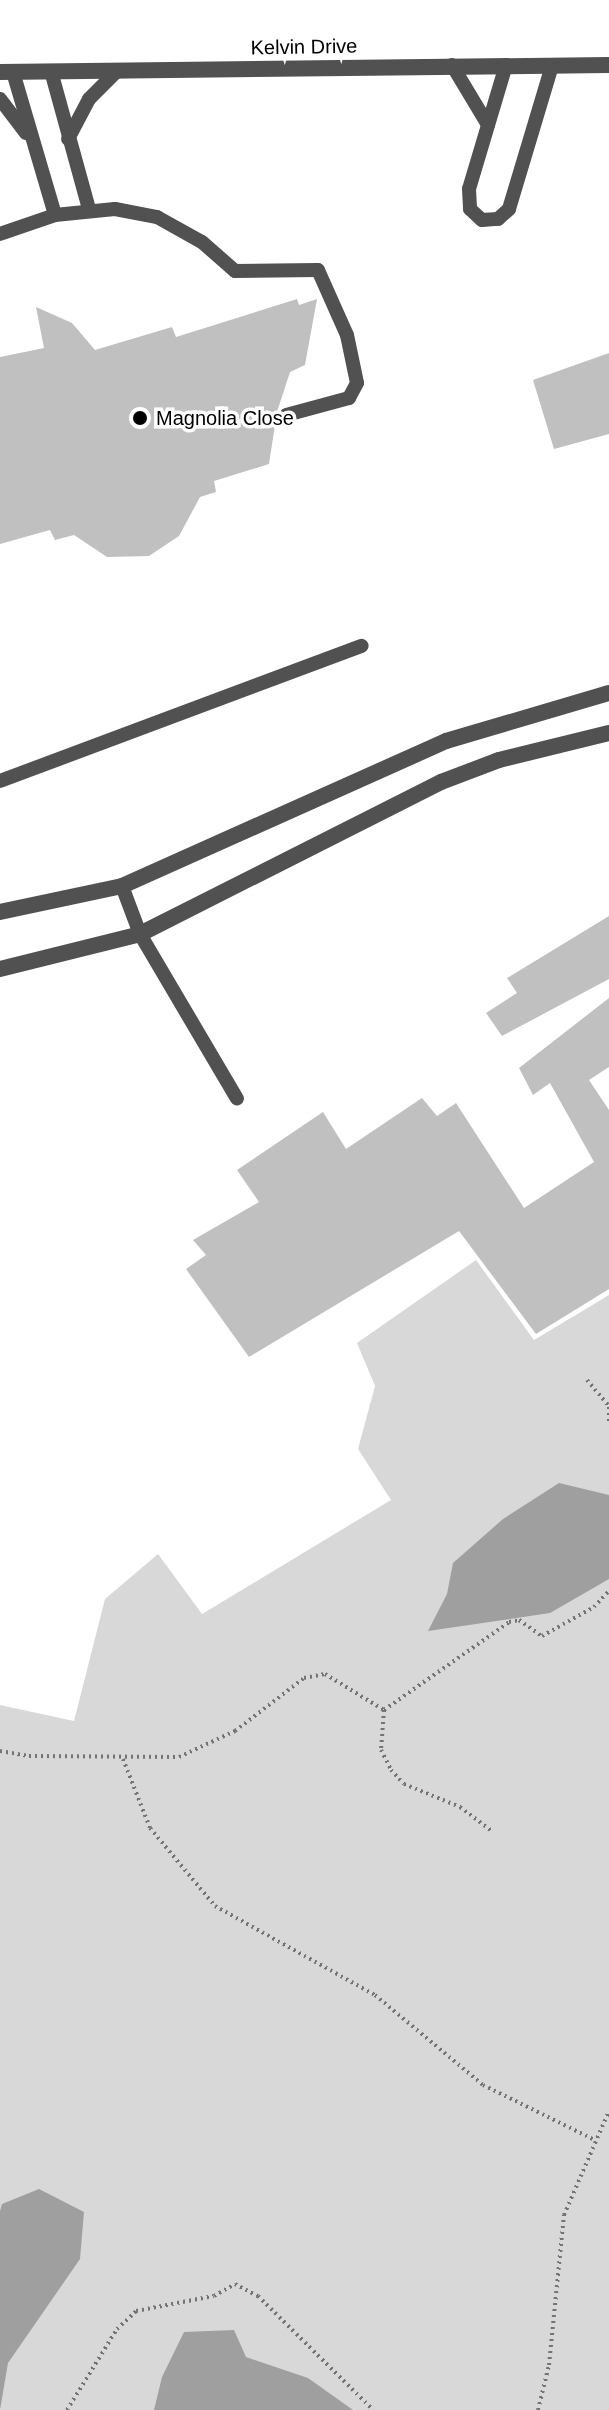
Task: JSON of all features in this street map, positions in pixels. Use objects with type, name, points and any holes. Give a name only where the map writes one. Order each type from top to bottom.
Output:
[{"type":"street","name":"Kelvin Drive","points":[[6,72],[609,65]]},
{"type":"street","points":[[0,912],[122,886],[446,741],[609,693]]},
{"type":"street","points":[[0,969],[140,934],[441,782],[512,756],[609,733]]},
{"type":"lane","points":[[452,65],[488,125]]},
{"type":"lane","points":[[506,65],[468,197],[472,214],[490,221],[509,209],[552,66]]},
{"type":"lane","points":[[68,139],[89,99],[118,70]]},
{"type":"lane","points":[[51,71],[89,209]]},
{"type":"lane","points":[[6,72],[55,215]]},
{"type":"lane","points":[[0,99],[30,136]]},
{"type":"lane","points":[[0,234],[55,215],[89,209],[157,217],[202,242],[235,271],[318,270],[347,335],[357,383],[349,398],[286,415]]},
{"type":"lane","points":[[0,781],[362,646]]},
{"type":"lane","points":[[122,886],[140,934],[237,1099]]},
{"type":"path","points":[[587,1380],[609,1406],[609,1422]]},
{"type":"path","points":[[384,1710],[509,1622],[519,1620],[542,1636],[594,1607],[609,1591]]},
{"type":"path","points":[[0,1751],[147,1761],[202,1751],[314,1675],[336,1678],[384,1710]]},
{"type":"path","points":[[384,1710],[381,1750],[397,1777],[469,1812],[492,1831]]},
{"type":"path","points":[[123,1758],[132,1792],[150,1828],[215,1906],[375,1995],[483,2085],[595,2140]]},
{"type":"path","points":[[538,2410],[549,2365],[564,2215],[609,2111]]},
{"type":"path","points":[[67,2410],[117,2329],[136,2311],[214,2296],[235,2284],[258,2296],[373,2410]]},
{"type":"shaded area","points":[[476,1260],[534,1340],[609,1295],[609,2410],[0,2410],[0,1705],[74,1721],[105,1599],[158,1554],[202,1614],[391,1500],[358,1449],[375,1386],[357,1343]]},
{"type":"shaded area","points":[[559,1483],[609,1495],[609,1579],[550,1613],[428,1631],[447,1594],[453,1563],[503,1519]]},
{"type":"shaded area","points":[[39,2189],[84,2212],[80,2259],[8,2363],[0,2410],[0,2211],[2,2204]]},
{"type":"shaded area","points":[[234,2330],[246,2357],[308,2378],[353,2410],[154,2410],[162,2377],[184,2332]]},
{"type":"building","name":"Magnolia Close","points":[[297,299],[299,305],[317,299],[305,365],[290,372],[277,412],[269,464],[214,481],[216,492],[200,497],[179,536],[149,556],[107,557],[74,535],[55,540],[50,530],[0,544],[0,357],[44,348],[36,307],[72,323],[95,350],[172,327],[176,337]]},
{"type":"building","points":[[609,353],[609,434],[554,449],[533,380]]},
{"type":"building","points":[[609,916],[609,979],[502,1036],[486,1013],[517,993],[507,978]]},
{"type":"building","points":[[609,998],[609,1067],[589,1080],[609,1110],[609,1289],[536,1334],[459,1231],[249,1357],[186,1269],[206,1255],[193,1240],[259,1202],[237,1170],[323,1112],[346,1149],[422,1098],[437,1116],[456,1103],[524,1208],[594,1162],[550,1083],[533,1095],[519,1068]]},
{"type":"place","name":"Magnolia Close","points":[[140,418]]}]
